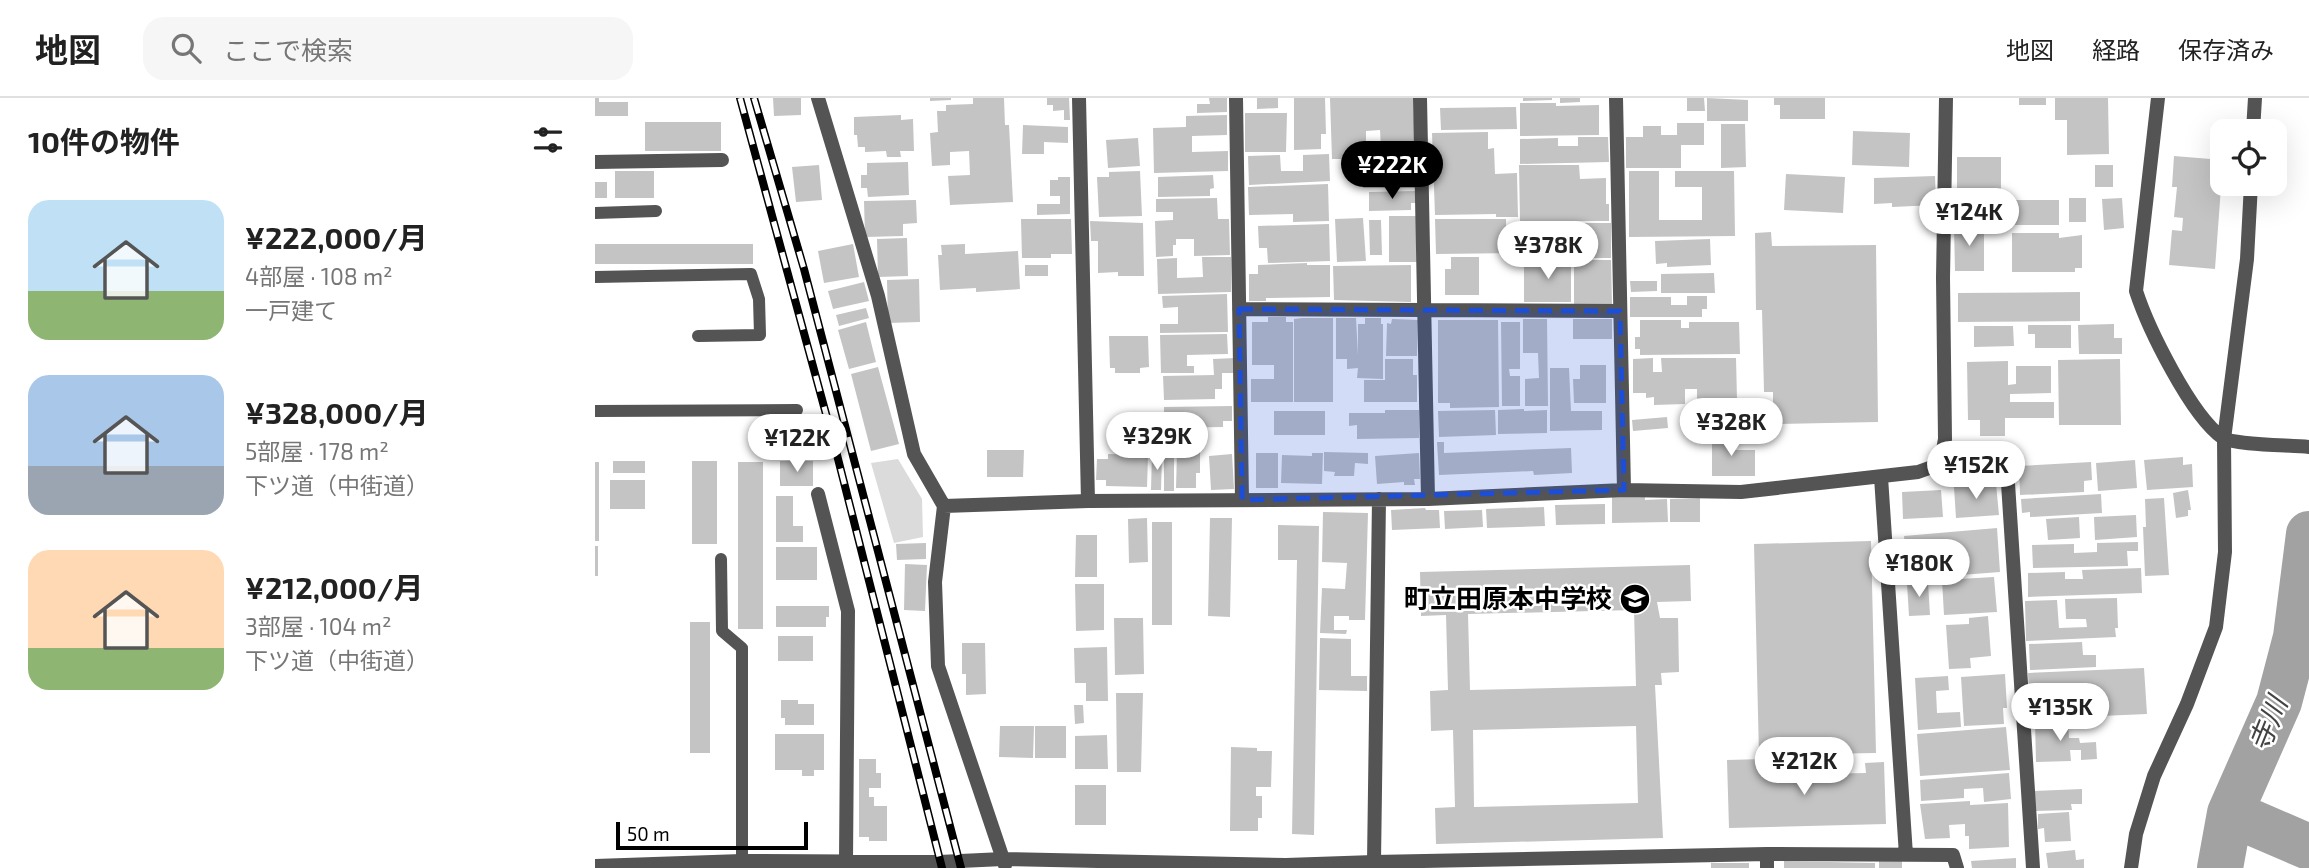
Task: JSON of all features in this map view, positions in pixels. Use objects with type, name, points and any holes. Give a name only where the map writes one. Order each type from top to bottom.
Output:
[{"type":"street","points":[[818,98],[878,296],[914,454],[944,506],[935,582],[938,666],[1004,863]]},
{"type":"street","points":[[1079,98],[1088,501]]},
{"type":"street","points":[[1236,98],[1242,500]]},
{"type":"street","points":[[1420,98],[1428,499]]},
{"type":"street","points":[[1616,98],[1624,490]]},
{"type":"street","points":[[944,506],[1088,501],[1428,499],[1624,490],[1741,492],[1926,470],[1942,455],[1945,439],[1943,278],[1946,98]]},
{"type":"street","points":[[2158,98],[2136,291],[2143,313],[2193,407],[2229,440],[2309,447]]},
{"type":"street","points":[[2254,119],[2255,98]]},
{"type":"street","points":[[595,162],[722,160]]},
{"type":"street","points":[[2131,868],[2136,834],[2154,776],[2187,704],[2216,627],[2225,552],[2229,440],[2247,259],[2250,196]]},
{"type":"street","points":[[1239,309],[1620,311]]},
{"type":"street","points":[[1942,455],[1966,467],[2007,467],[2033,868]]},
{"type":"street","points":[[1881,477],[1906,855]]},
{"type":"street","points":[[818,494],[848,611],[846,861]]},
{"type":"street","points":[[1374,862],[1379,499]]},
{"type":"street","points":[[595,866],[742,861],[1286,865],[1374,862],[1767,861],[1953,855],[1957,868]]},
{"type":"lane","points":[[595,213],[656,211]]},
{"type":"lane","points":[[595,277],[751,274],[759,299],[761,335],[698,336]]},
{"type":"lane","points":[[595,411],[797,410]]},
{"type":"lane","points":[[721,559],[722,631],[742,648],[742,861]]},
{"type":"highlighted area","points":[[1239,309],[1620,311],[1624,490],[1242,500]]},
{"type":"shaded area","points":[[898,459],[922,499],[923,537],[894,543],[871,463]]},
{"type":"building","points":[[595,98],[599,98],[599,102],[628,102],[628,116],[595,116]]},
{"type":"building","points":[[773,98],[801,98],[801,115],[774,116]]},
{"type":"building","points":[[930,98],[951,98],[951,100],[930,101]]},
{"type":"building","points":[[973,98],[1004,98],[1005,125],[1009,125],[1013,202],[950,205],[948,176],[970,175],[969,151],[950,152],[950,165],[932,166],[930,133],[938,132],[937,111],[946,111],[946,105],[973,104]]},
{"type":"building","points":[[1047,98],[1069,98],[1070,120],[1064,120],[1064,110],[1053,111],[1053,105],[1047,105]]},
{"type":"building","points":[[1209,98],[1227,98],[1227,112],[1197,113],[1197,104],[1210,104]]},
{"type":"building","points":[[1257,98],[1278,98],[1278,108],[1257,109]]},
{"type":"building","points":[[1294,98],[1325,98],[1326,134],[1321,134],[1321,149],[1294,150]]},
{"type":"building","points":[[1330,98],[1413,98],[1416,168],[1399,169],[1398,148],[1381,149],[1380,130],[1366,131],[1366,146],[1350,147],[1347,159],[1332,159]]},
{"type":"building","points":[[1523,98],[1552,98],[1552,100],[1523,101]]},
{"type":"building","points":[[1560,98],[1580,98],[1580,102],[1560,103]]},
{"type":"building","points":[[1687,98],[1704,98],[1705,111],[1687,111]]},
{"type":"building","points":[[1707,98],[1748,100],[1748,121],[1707,121]]},
{"type":"building","points":[[1774,98],[1825,98],[1825,119],[1780,119],[1780,105],[1774,105]]},
{"type":"building","points":[[2019,98],[2046,98],[2046,105],[2019,105]]},
{"type":"building","points":[[2055,98],[2108,98],[2109,154],[2067,155],[2067,120],[2055,120]]},
{"type":"building","points":[[1520,103],[1599,105],[1599,135],[1520,136]]},
{"type":"building","points":[[1516,107],[1517,129],[1441,130],[1440,108]]},
{"type":"building","points":[[1245,113],[1287,113],[1286,152],[1245,152]]},
{"type":"building","points":[[901,115],[901,120],[913,119],[914,151],[900,151],[901,157],[887,157],[886,151],[865,152],[865,147],[858,147],[857,135],[854,135],[854,117]]},
{"type":"building","points":[[1227,115],[1227,135],[1192,136],[1192,152],[1228,151],[1228,171],[1154,173],[1153,128],[1186,127],[1186,116]]},
{"type":"building","points":[[645,122],[721,122],[721,151],[645,151]]},
{"type":"building","points":[[1677,123],[1704,123],[1704,145],[1681,145],[1681,168],[1626,168],[1626,137],[1643,137],[1643,126],[1661,126],[1661,135],[1677,135]]},
{"type":"building","points":[[1721,124],[1745,124],[1746,167],[1721,168]]},
{"type":"building","points":[[1023,125],[1068,127],[1068,143],[1044,142],[1044,154],[1022,154]]},
{"type":"building","points":[[1853,131],[1910,133],[1909,167],[1852,165]]},
{"type":"building","points":[[1488,132],[1488,149],[1494,148],[1495,174],[1517,173],[1518,217],[1496,217],[1496,214],[1435,215],[1432,133]]},
{"type":"building","points":[[1578,137],[1608,137],[1609,162],[1520,164],[1520,139],[1558,138],[1558,146],[1578,146]]},
{"type":"building","points":[[1138,138],[1140,166],[1108,168],[1106,140]]},
{"type":"building","points":[[1329,154],[1330,181],[1249,185],[1248,156],[1280,155],[1281,171],[1303,171],[1303,155]]},
{"type":"building","points":[[2174,156],[2210,159],[2210,196],[2220,196],[2215,269],[2169,265],[2172,230],[2182,231],[2183,218],[2174,217],[2177,187],[2172,187]]},
{"type":"building","points":[[1957,157],[2001,157],[2001,200],[2059,200],[2059,225],[1989,225],[1989,212],[1957,212]]},
{"type":"building","points":[[908,162],[909,195],[868,197],[867,188],[861,188],[861,175],[867,175],[867,163]]},
{"type":"building","points":[[819,165],[822,200],[796,202],[792,167]]},
{"type":"building","points":[[1519,165],[1579,165],[1580,179],[1606,178],[1609,221],[1520,221]]},
{"type":"building","points":[[2095,165],[2113,165],[2113,187],[2095,187]]},
{"type":"building","points":[[615,171],[654,171],[654,198],[615,198]]},
{"type":"building","points":[[1140,171],[1142,216],[1099,217],[1097,177],[1109,177],[1109,172]]},
{"type":"building","points":[[1363,171],[1416,171],[1416,188],[1363,188]]},
{"type":"building","points":[[1629,171],[1659,171],[1659,220],[1702,220],[1702,187],[1675,187],[1675,171],[1734,171],[1735,236],[1629,237]]},
{"type":"building","points":[[1786,174],[1845,177],[1843,213],[1784,210]]},
{"type":"building","points":[[1213,175],[1214,188],[1210,189],[1210,196],[1158,197],[1158,177]]},
{"type":"building","points":[[1935,176],[1936,205],[1892,207],[1892,203],[1874,204],[1874,178]]},
{"type":"building","points":[[1058,177],[1070,177],[1070,214],[1037,215],[1037,204],[1060,204],[1060,196],[1050,196],[1050,180],[1058,180]]},
{"type":"building","points":[[595,182],[607,182],[607,198],[595,198]]},
{"type":"building","points":[[1328,184],[1329,221],[1293,222],[1293,214],[1249,215],[1248,187]]},
{"type":"building","points":[[1416,191],[1416,203],[1411,203],[1411,210],[1369,211],[1369,192]]},
{"type":"building","points":[[1217,198],[1218,219],[1229,219],[1230,255],[1194,256],[1194,239],[1176,239],[1173,256],[1156,257],[1155,221],[1173,220],[1173,212],[1156,212],[1156,199]]},
{"type":"building","points":[[2069,198],[2086,198],[2086,222],[2069,222]]},
{"type":"building","points":[[2122,198],[2124,228],[2104,230],[2102,199]]},
{"type":"building","points":[[916,200],[917,223],[903,224],[903,236],[865,237],[864,201]]},
{"type":"building","points":[[1389,216],[1416,216],[1417,262],[1389,262]]},
{"type":"building","points":[[1363,218],[1366,261],[1337,262],[1335,219]]},
{"type":"building","points":[[1021,219],[1071,219],[1072,254],[1051,254],[1051,258],[1022,258]]},
{"type":"building","points":[[1435,219],[1506,219],[1506,239],[1518,239],[1518,253],[1436,254]]},
{"type":"building","points":[[1369,220],[1381,220],[1382,255],[1370,255]]},
{"type":"building","points":[[1090,221],[1143,223],[1144,276],[1118,276],[1118,272],[1098,273],[1098,241],[1091,241]]},
{"type":"building","points":[[1580,223],[1611,223],[1611,258],[1521,258],[1521,225],[1546,225],[1546,241],[1580,240]]},
{"type":"building","points":[[1329,224],[1330,261],[1268,263],[1267,248],[1259,248],[1258,226]]},
{"type":"building","points":[[1954,226],[1984,226],[1984,271],[1955,271]]},
{"type":"building","points":[[1771,232],[1772,246],[1876,245],[1878,422],[1773,424],[1773,392],[1764,392],[1762,310],[1756,310],[1755,233]]},
{"type":"building","points":[[2012,233],[2059,233],[2059,238],[2082,235],[2082,268],[2075,268],[2075,272],[2012,272]]},
{"type":"building","points":[[907,238],[908,276],[878,277],[877,239]]},
{"type":"building","points":[[1710,239],[1711,265],[1667,267],[1667,263],[1656,264],[1655,241]]},
{"type":"building","points":[[595,244],[753,244],[753,264],[595,264]]},
{"type":"building","points":[[853,244],[859,277],[824,283],[818,251]]},
{"type":"building","points":[[965,244],[965,254],[1018,251],[1020,289],[976,292],[976,288],[940,290],[938,255],[942,255],[941,245]]},
{"type":"building","points":[[1202,257],[1231,257],[1231,292],[1158,294],[1157,259],[1177,258],[1177,278],[1203,277]]},
{"type":"building","points":[[1451,257],[1479,257],[1479,295],[1445,295],[1445,269],[1451,269]]},
{"type":"building","points":[[1571,259],[1571,302],[1524,302],[1524,260]]},
{"type":"building","points":[[1574,260],[1611,260],[1612,304],[1574,305]]},
{"type":"building","points":[[1025,265],[1048,265],[1048,276],[1025,276]]},
{"type":"building","points":[[1258,265],[1330,265],[1330,297],[1266,298],[1266,301],[1249,301],[1249,274],[1258,274]]},
{"type":"building","points":[[1411,265],[1411,302],[1334,300],[1333,266]]},
{"type":"building","points":[[1714,273],[1715,293],[1661,293],[1661,274]]},
{"type":"building","points":[[919,279],[920,322],[888,323],[887,280]]},
{"type":"building","points":[[1630,281],[1657,281],[1657,291],[1631,292]]},
{"type":"building","points":[[864,282],[869,301],[833,309],[828,291]]},
{"type":"building","points":[[2080,292],[2080,321],[1958,322],[1958,293]]},
{"type":"building","points":[[1227,294],[1228,332],[1160,333],[1160,324],[1178,324],[1178,307],[1163,308],[1162,296]]},
{"type":"building","points":[[1687,296],[1707,296],[1707,309],[1702,309],[1702,317],[1630,317],[1630,297],[1671,297],[1671,305],[1687,305]]},
{"type":"building","points":[[866,308],[869,318],[839,326],[836,315]]},
{"type":"building","points":[[1268,317],[1286,317],[1286,322],[1293,322],[1293,402],[1251,402],[1251,379],[1274,379],[1274,365],[1252,365],[1252,322],[1268,322]]},
{"type":"building","points":[[1333,318],[1333,402],[1294,402],[1294,319]]},
{"type":"building","points":[[1336,318],[1356,318],[1358,355],[1358,324],[1365,324],[1365,318],[1381,318],[1383,379],[1357,378],[1358,368],[1347,369],[1347,359],[1336,359]]},
{"type":"building","points":[[1392,319],[1418,320],[1417,356],[1386,356],[1387,323],[1391,324]]},
{"type":"building","points":[[1523,319],[1547,319],[1548,406],[1525,406],[1525,379],[1539,378],[1538,353],[1523,353]]},
{"type":"building","points":[[1573,319],[1612,319],[1612,339],[1573,339]]},
{"type":"building","points":[[1438,320],[1498,320],[1499,407],[1450,408],[1450,403],[1438,403]]},
{"type":"building","points":[[1640,320],[1681,320],[1681,328],[1689,328],[1689,322],[1739,322],[1740,354],[1640,355],[1640,349],[1635,349],[1635,337],[1640,337]]},
{"type":"building","points":[[866,322],[876,362],[849,369],[838,330]]},
{"type":"building","points":[[1501,322],[1520,322],[1520,369],[1509,369],[1510,376],[1520,376],[1520,406],[1502,406]]},
{"type":"building","points":[[2114,324],[2114,338],[2122,338],[2122,354],[2079,354],[2078,325]]},
{"type":"building","points":[[2028,325],[2071,325],[2071,348],[2035,348],[2035,334],[2028,334]]},
{"type":"building","points":[[1974,326],[2013,326],[2014,346],[1974,347]]},
{"type":"building","points":[[1227,334],[1228,354],[1187,355],[1187,366],[1194,366],[1194,373],[1161,373],[1160,335]]},
{"type":"building","points":[[1109,336],[1148,336],[1149,367],[1140,368],[1140,373],[1115,373],[1115,368],[1110,368]]},
{"type":"building","points":[[1235,358],[1235,373],[1222,373],[1222,389],[1215,389],[1215,399],[1164,400],[1163,376],[1214,375],[1213,359]]},
{"type":"building","points":[[1653,358],[1653,372],[1662,372],[1661,358],[1736,358],[1737,400],[1697,400],[1697,389],[1685,389],[1685,404],[1654,405],[1654,397],[1646,398],[1646,393],[1633,393],[1633,359]]},
{"type":"building","points":[[1385,359],[1413,359],[1413,375],[1417,375],[1417,402],[1364,402],[1364,380],[1385,380]]},
{"type":"building","points":[[2120,359],[2121,425],[2059,425],[2058,360]]},
{"type":"building","points":[[2008,361],[2008,385],[2016,384],[2016,366],[2051,366],[2051,393],[2010,394],[2010,402],[2054,402],[2054,418],[2005,418],[2005,436],[1980,436],[1980,420],[1968,420],[1967,362]]},
{"type":"building","points":[[1580,365],[1606,365],[1606,403],[1574,403],[1573,379],[1580,379]]},
{"type":"building","points":[[878,367],[899,444],[871,451],[851,374]]},
{"type":"building","points":[[1550,368],[1569,368],[1571,411],[1602,411],[1602,430],[1550,431]]},
{"type":"building","points":[[1232,406],[1232,421],[1223,421],[1223,427],[1164,428],[1164,407]]},
{"type":"building","points":[[1385,410],[1419,410],[1419,438],[1357,439],[1357,425],[1349,426],[1349,413],[1385,413]]},
{"type":"building","points":[[1495,410],[1496,435],[1439,437],[1438,411]]},
{"type":"building","points":[[1498,410],[1547,410],[1547,433],[1498,434]]},
{"type":"building","points":[[1274,411],[1325,411],[1325,435],[1274,435]]},
{"type":"building","points":[[1667,417],[1668,428],[1633,431],[1632,420]]},
{"type":"building","points":[[1712,434],[1735,434],[1735,450],[1755,450],[1755,476],[1712,476]]},
{"type":"building","points":[[1437,442],[1444,442],[1444,453],[1571,448],[1572,473],[1534,475],[1533,471],[1439,475]]},
{"type":"building","points":[[987,450],[1024,450],[1023,477],[987,477]]},
{"type":"building","points":[[1164,451],[1174,451],[1174,491],[1164,491]]},
{"type":"building","points":[[1177,452],[1200,452],[1200,473],[1196,473],[1196,488],[1176,488]]},
{"type":"building","points":[[1324,452],[1368,453],[1368,464],[1355,463],[1354,476],[1334,476],[1335,472],[1324,471]]},
{"type":"building","points":[[1152,453],[1162,453],[1161,490],[1151,490]]},
{"type":"building","points":[[1256,453],[1278,453],[1278,488],[1256,488]]},
{"type":"building","points":[[1312,453],[1323,453],[1322,484],[1281,483],[1282,455],[1312,456]]},
{"type":"building","points":[[1419,453],[1420,479],[1414,479],[1415,485],[1404,485],[1404,482],[1377,484],[1375,456]]},
{"type":"building","points":[[1108,454],[1148,455],[1147,487],[1106,486],[1106,480],[1096,480],[1097,459],[1108,459]]},
{"type":"building","points":[[1232,454],[1234,489],[1211,490],[1209,456]]},
{"type":"building","points":[[2183,457],[2183,465],[2192,464],[2193,487],[2147,490],[2144,460]]},
{"type":"building","points":[[2135,460],[2137,488],[2098,491],[2096,463]]},
{"type":"building","points":[[613,461],[645,461],[645,473],[613,473]]},
{"type":"building","points":[[692,461],[717,461],[717,544],[692,544]]},
{"type":"building","points":[[780,461],[813,461],[813,486],[780,486]]},
{"type":"building","points":[[595,462],[599,462],[599,541],[595,541]]},
{"type":"building","points":[[738,462],[763,462],[763,629],[738,629]]},
{"type":"building","points":[[2091,462],[2092,480],[2084,481],[2084,492],[2020,495],[2019,466]]},
{"type":"building","points":[[610,480],[645,480],[645,509],[610,509]]},
{"type":"building","points":[[1996,484],[1999,515],[1956,518],[1954,487]]},
{"type":"building","points":[[1941,490],[1943,517],[1903,519],[1902,492]]},
{"type":"building","points":[[2188,490],[2191,510],[2188,510],[2188,516],[2176,518],[2173,493]]},
{"type":"building","points":[[2101,494],[2102,513],[2030,517],[2030,512],[2022,513],[2021,499]]},
{"type":"building","points":[[776,496],[793,496],[793,526],[803,526],[803,542],[776,542]]},
{"type":"building","points":[[1645,496],[1645,500],[1667,499],[1668,522],[1612,523],[1612,497]]},
{"type":"building","points":[[1700,498],[1700,522],[1670,522],[1670,499]]},
{"type":"building","points":[[2164,498],[2169,575],[2145,576],[2145,499]]},
{"type":"building","points":[[1605,504],[1605,524],[1556,525],[1555,505]]},
{"type":"building","points":[[1544,507],[1545,526],[1487,528],[1486,509]]},
{"type":"building","points":[[1391,510],[1439,510],[1440,528],[1392,530]]},
{"type":"building","points":[[1482,510],[1483,527],[1445,529],[1444,511]]},
{"type":"building","points":[[1323,512],[1368,513],[1365,620],[1334,616],[1334,630],[1347,630],[1346,634],[1320,633],[1322,588],[1345,589],[1347,563],[1322,562]]},
{"type":"building","points":[[2136,515],[2137,537],[2095,540],[2094,517]]},
{"type":"building","points":[[2079,517],[2080,538],[2048,540],[2046,519]]},
{"type":"building","points":[[1147,518],[1148,562],[1129,563],[1128,519]]},
{"type":"building","points":[[1210,518],[1232,518],[1230,617],[1208,616]]},
{"type":"building","points":[[1152,522],[1172,522],[1172,625],[1152,625]]},
{"type":"building","points":[[1278,525],[1319,526],[1314,835],[1292,834],[1297,560],[1278,560]]},
{"type":"building","points":[[1997,528],[2000,572],[1908,579],[1904,536]]},
{"type":"building","points":[[1076,535],[1097,535],[1097,577],[1075,577]]},
{"type":"building","points":[[1871,541],[1876,753],[1818,754],[1818,760],[1791,761],[1791,755],[1759,756],[1754,544]]},
{"type":"building","points":[[2138,542],[2138,551],[2127,551],[2128,566],[2033,568],[2032,545],[2074,544],[2074,553],[2097,552],[2097,543]]},
{"type":"building","points":[[926,543],[926,559],[897,560],[896,544]]},
{"type":"building","points":[[595,546],[598,546],[598,576],[595,576]]},
{"type":"building","points":[[776,547],[817,547],[817,580],[776,580]]},
{"type":"building","points":[[905,564],[927,565],[925,611],[904,610]]},
{"type":"building","points":[[1690,565],[1691,601],[1657,602],[1660,618],[1678,618],[1679,672],[1661,673],[1662,685],[1655,685],[1663,838],[1436,844],[1435,808],[1455,807],[1453,730],[1431,731],[1430,691],[1448,690],[1446,615],[1421,616],[1420,572]],"holes":[[[1634,610],[1636,686],[1470,690],[1468,614]],[[1636,726],[1638,803],[1474,807],[1473,730]]]},
{"type":"building","points":[[2141,568],[2142,593],[2028,597],[2028,573],[2065,572],[2065,579],[2083,579],[2082,570]]},
{"type":"building","points":[[1994,577],[1997,612],[1944,615],[1942,580]]},
{"type":"building","points":[[1928,582],[1930,615],[1909,616],[1907,583]]},
{"type":"building","points":[[1075,584],[1104,584],[1104,630],[1076,631]]},
{"type":"building","points":[[2117,598],[2116,637],[2026,641],[2025,601],[2057,600],[2059,628],[2087,627],[2086,619],[2066,619],[2065,599]]},
{"type":"building","points":[[776,606],[829,606],[826,627],[776,627]]},
{"type":"building","points":[[1988,616],[1991,656],[1970,658],[1971,668],[1949,669],[1946,625],[1969,624],[1969,618]]},
{"type":"building","points":[[1114,618],[1143,618],[1144,674],[1115,675]]},
{"type":"building","points":[[690,622],[710,622],[710,753],[690,753]]},
{"type":"building","points":[[778,636],[813,636],[813,661],[778,661]]},
{"type":"building","points":[[1320,638],[1351,639],[1351,676],[1367,676],[1367,691],[1319,690]]},
{"type":"building","points":[[2082,642],[2083,655],[2096,655],[2096,667],[2030,670],[2029,644]]},
{"type":"building","points":[[962,643],[985,643],[986,694],[966,695],[966,674],[962,674]]},
{"type":"building","points":[[1107,647],[1108,701],[1086,701],[1086,683],[1075,683],[1074,648]]},
{"type":"building","points":[[2144,668],[2147,714],[2030,719],[2028,673]]},
{"type":"building","points":[[2005,674],[2007,708],[2003,708],[2004,724],[1964,726],[1961,677]]},
{"type":"building","points":[[1948,676],[1949,690],[1936,691],[1937,713],[1960,712],[1961,727],[1918,730],[1915,678]]},
{"type":"building","points":[[1116,693],[1143,693],[1141,772],[1117,772]]},
{"type":"building","points":[[781,700],[814,704],[814,725],[785,725],[785,718],[781,718]]},
{"type":"building","points":[[1074,705],[1083,705],[1084,723],[1075,724]]},
{"type":"building","points":[[2068,721],[2069,738],[2079,738],[2080,743],[2096,742],[2097,759],[2081,760],[2081,750],[2070,750],[2071,761],[2036,762],[2035,722]]},
{"type":"building","points":[[1000,726],[1034,726],[1033,758],[999,757]]},
{"type":"building","points":[[1035,726],[1066,726],[1066,758],[1035,758]]},
{"type":"building","points":[[2006,727],[2010,770],[1920,776],[1917,734]]},
{"type":"building","points":[[775,734],[824,734],[824,770],[814,770],[814,776],[802,776],[802,770],[775,770]]},
{"type":"building","points":[[1107,735],[1108,769],[1075,769],[1075,736]]},
{"type":"building","points":[[1231,747],[1272,751],[1271,787],[1256,787],[1256,796],[1262,796],[1262,818],[1258,818],[1258,831],[1230,831]]},
{"type":"building","points":[[859,759],[876,759],[876,773],[881,773],[881,788],[869,788],[869,797],[874,797],[874,806],[887,806],[887,841],[869,841],[869,837],[859,837]]},
{"type":"building","points":[[1764,759],[1764,775],[1866,773],[1865,763],[1884,762],[1886,824],[1729,828],[1727,760]]},
{"type":"building","points":[[2009,773],[2011,799],[1984,802],[1983,788],[1964,789],[1964,798],[1921,801],[1920,780]]},
{"type":"building","points":[[1075,785],[1106,785],[1106,825],[1075,825]]},
{"type":"building","points":[[2082,789],[2082,804],[2071,804],[2072,810],[2035,811],[2034,791]]},
{"type":"building","points":[[1970,801],[1970,805],[2008,803],[2009,847],[1969,849],[1965,824],[1949,825],[1950,838],[1925,839],[1920,804]]},
{"type":"building","points":[[2069,812],[2071,841],[2045,842],[2044,828],[2038,829],[2038,814]]},
{"type":"building","points":[[2075,850],[2076,860],[2084,859],[2084,868],[2048,868],[2046,853]]},
{"type":"building","points":[[2016,858],[2016,868],[1972,868],[1971,861]]},
{"type":"building","points":[[1784,861],[1875,863],[1875,868],[1784,868]]},
{"type":"building","points":[[1879,861],[1902,861],[1902,868],[1879,868]]},
{"type":"building","points":[[1711,863],[1749,863],[1749,868],[1711,868]]},
{"type":"waterway","name":"寺川","points":[[2220,868],[2230,813],[2279,702],[2296,637],[2309,534]]},
{"type":"waterway","points":[[2230,813],[2309,847]]},
{"type":"railway","points":[[740,98],[835,447],[942,868]]},
{"type":"railway","points":[[754,98],[804,269],[961,868]]},
{"type":"place","name":"町立田原本中学校","points":[[1635,599]]}]
